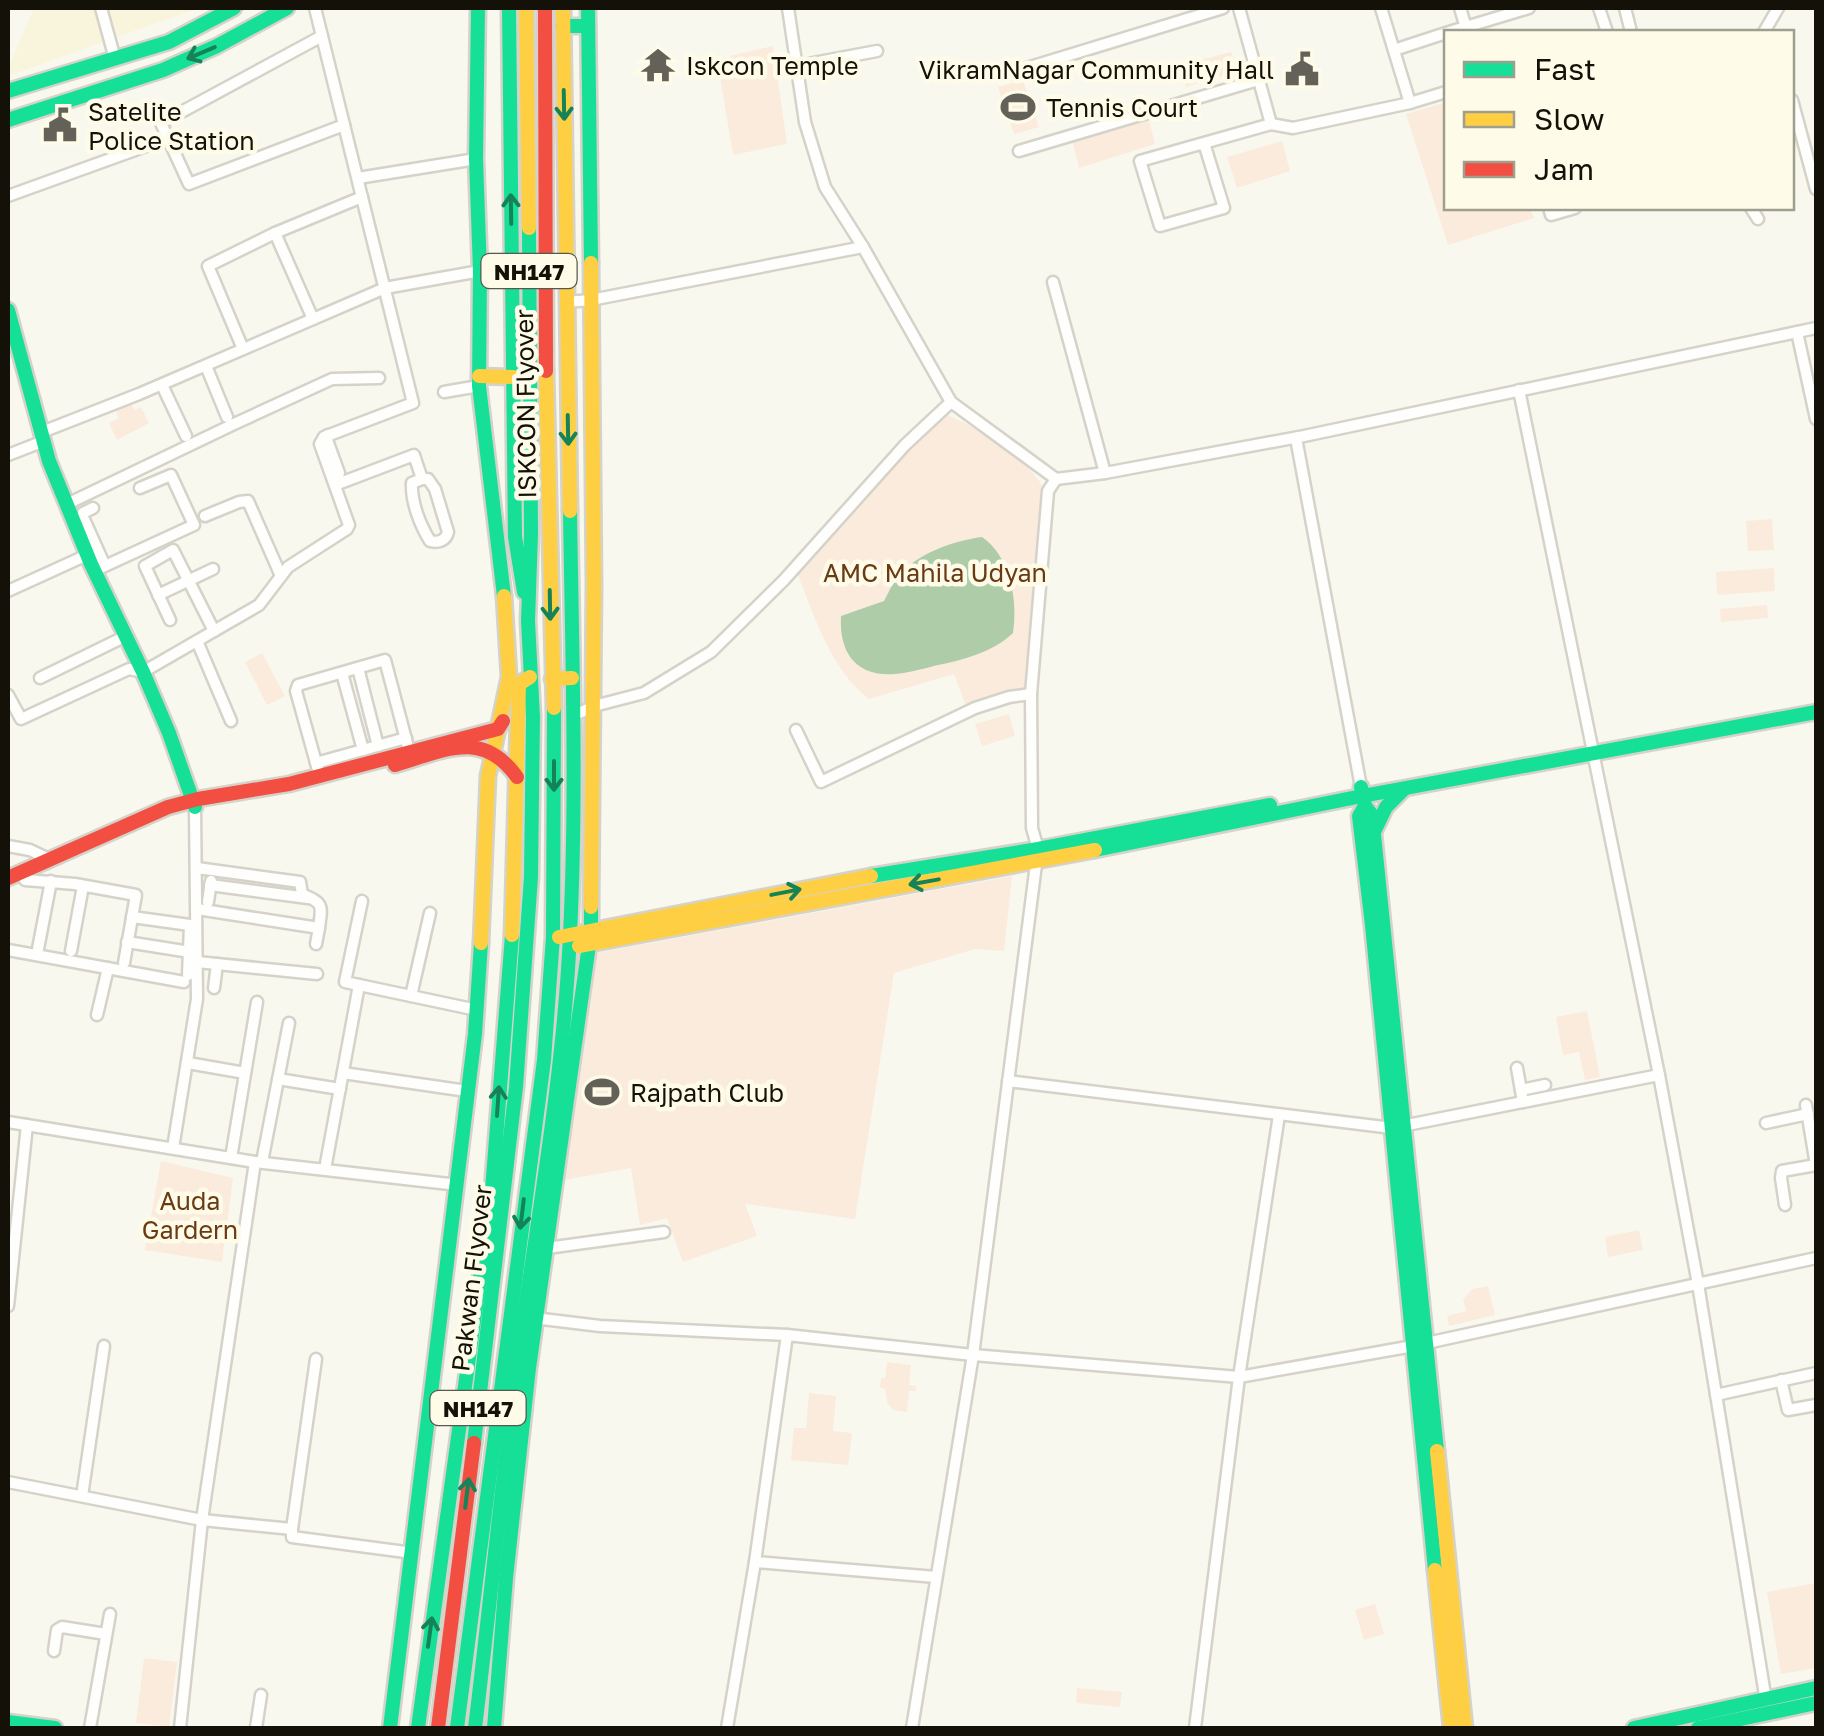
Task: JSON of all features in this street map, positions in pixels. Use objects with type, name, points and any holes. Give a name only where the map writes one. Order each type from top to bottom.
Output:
[{"type":"main road","points":[[8,91],[169,42],[234,8]]},
{"type":"main road","points":[[8,120],[163,70],[287,8]]},
{"type":"main road","points":[[390,1728],[477,1010],[488,776],[509,670],[503,574],[479,381],[478,8]]},
{"type":"main road","points":[[508,8],[515,538],[528,621]]},
{"type":"main road","name":"ISKCON Flyover","points":[[526,8],[531,534],[528,621]]},
{"type":"main road","name":"ISKCON Flyover","points":[[545,8],[545,339],[552,679]]},
{"type":"main road","points":[[494,1728],[502,1478],[530,1318],[570,942],[573,716],[563,8]]},
{"type":"main road","points":[[530,1318],[547,1248],[589,938],[594,706],[588,8]]},
{"type":"main road","points":[[563,26],[588,26]]},
{"type":"main road","points":[[8,310],[49,460],[87,555],[100,569],[144,672],[194,804]]},
{"type":"main road","points":[[479,381],[514,378]]},
{"type":"main road","name":"NH147","points":[[524,831],[533,717],[528,621]]},
{"type":"main road","points":[[418,1728],[492,1190],[524,831],[518,778],[519,684],[530,677]]},
{"type":"main road","points":[[552,679],[572,678]]},
{"type":"main road","name":"NH147","points":[[552,679],[552,945]]},
{"type":"main road","points":[[8,888],[168,807],[282,786],[472,740],[498,728],[519,695]]},
{"type":"main road","points":[[1363,797],[1816,704]]},
{"type":"main road","points":[[552,945],[897,871],[1037,855],[1363,797],[1591,748],[1816,712]]},
{"type":"main road","points":[[326,774],[407,744],[472,740],[494,750],[518,778]]},
{"type":"main road","points":[[1374,833],[1386,807],[1404,788]]},
{"type":"main road","points":[[1363,797],[1372,815],[1374,833],[1420,1344],[1466,1728]]},
{"type":"main road","points":[[1363,797],[1360,816],[1398,1127]]},
{"type":"main road","name":"Pakwan Flyover","points":[[438,1728],[516,1087],[530,894],[524,831]]},
{"type":"main road","points":[[8,878],[49,859],[71,854]]},
{"type":"main road","name":"Pakwan Flyover","points":[[457,1728],[547,1030],[552,945]]},
{"type":"main road","points":[[1420,1344],[1451,1728]]},
{"type":"main road","points":[[475,1728],[500,1574]]},
{"type":"main road","points":[[1698,1728],[1816,1688]]},
{"type":"main road","points":[[1634,1728],[1816,1702]]},
{"type":"main road","points":[[8,1722],[55,1728]]},
{"type":"street","points":[[101,8],[115,59]]},
{"type":"street","points":[[8,695],[21,719],[128,670],[144,672],[259,604],[288,567],[348,528],[349,519],[320,444],[324,437],[413,403],[314,8]]},
{"type":"street","points":[[788,8],[805,122],[826,188],[952,402],[1056,479],[1296,438],[1816,328]]},
{"type":"street","points":[[1004,75],[1223,8]]},
{"type":"street","points":[[1238,8],[1272,124]]},
{"type":"street","points":[[1381,8],[1410,103]]},
{"type":"street","points":[[1460,8],[1466,30],[1528,8]]},
{"type":"street","points":[[1625,8],[1631,30]]},
{"type":"street","points":[[1769,30],[1778,8]]},
{"type":"street","points":[[1394,50],[1444,34]]},
{"type":"street","points":[[322,36],[161,123],[189,184],[344,125]]},
{"type":"street","points":[[797,66],[876,51]]},
{"type":"street","points":[[1019,151],[1258,80]]},
{"type":"street","points":[[1204,143],[1224,208],[1160,226],[1140,161],[1204,143],[1272,124],[1293,128],[1444,93]]},
{"type":"street","points":[[1794,111],[1816,189]]},
{"type":"street","points":[[8,196],[149,145]]},
{"type":"street","points":[[358,178],[476,159]]},
{"type":"street","points":[[243,349],[208,266],[275,232],[362,197]]},
{"type":"street","points":[[1752,210],[1758,219]]},
{"type":"street","points":[[275,232],[313,319]]},
{"type":"street","points":[[566,302],[863,246]]},
{"type":"street","points":[[8,456],[43,437],[385,288],[480,270]]},
{"type":"street","points":[[1053,282],[1105,472]]},
{"type":"street","points":[[1797,332],[1816,419]]},
{"type":"street","points":[[206,366],[227,417]]},
{"type":"street","points":[[67,504],[332,379],[380,378]]},
{"type":"street","points":[[444,392],[479,381]]},
{"type":"street","points":[[162,384],[186,436]]},
{"type":"street","points":[[1519,390],[1659,1075],[1768,1706]]},
{"type":"street","points":[[573,716],[594,706],[644,693],[710,652],[784,580],[904,446],[952,402]]},
{"type":"street","points":[[1296,438],[1363,797]]},
{"type":"street","points":[[336,485],[414,456],[422,479]]},
{"type":"street","points":[[93,508],[84,517],[100,569],[194,525],[173,476],[140,488]]},
{"type":"street","points":[[422,479],[428,479],[435,489],[448,532],[436,542],[430,541],[425,533],[412,495],[412,484],[422,479]]},
{"type":"street","points":[[912,1728],[973,1354],[1037,855],[1032,828],[1031,694],[1048,491],[1056,479]]},
{"type":"street","points":[[206,516],[248,501],[281,576]]},
{"type":"street","points":[[170,620],[145,566],[174,550],[214,631]]},
{"type":"street","points":[[8,591],[87,555]]},
{"type":"street","points":[[158,595],[213,568]]},
{"type":"street","points":[[40,678],[126,636]]},
{"type":"street","points":[[196,641],[231,721]]},
{"type":"street","points":[[384,660],[407,744],[363,750],[326,774],[296,690],[298,685],[342,672],[384,660]]},
{"type":"street","points":[[358,668],[378,746]]},
{"type":"street","points":[[342,672],[363,750]]},
{"type":"street","points":[[796,730],[821,782],[975,708],[1031,694]]},
{"type":"street","points":[[8,950],[186,978],[193,957],[197,909],[194,804]]},
{"type":"street","points":[[8,846],[49,859]]},
{"type":"street","points":[[197,868],[300,882],[302,894],[321,904],[316,944]]},
{"type":"street","points":[[208,902],[212,870]]},
{"type":"street","points":[[25,880],[136,895],[124,963]]},
{"type":"street","points":[[38,948],[51,881]]},
{"type":"street","points":[[210,885],[310,898]]},
{"type":"street","points":[[70,951],[82,886]]},
{"type":"street","points":[[362,901],[345,982],[477,1010]]},
{"type":"street","points":[[197,909],[320,928]]},
{"type":"street","points":[[411,996],[430,912]]},
{"type":"street","points":[[132,916],[190,925],[196,998],[172,1148]]},
{"type":"street","points":[[127,942],[217,964],[317,974]]},
{"type":"street","points":[[214,988],[217,964]]},
{"type":"street","points":[[97,1015],[108,968]]},
{"type":"street","points":[[326,1169],[359,985]]},
{"type":"street","points":[[231,1158],[258,1002]]},
{"type":"street","points":[[180,1728],[202,1520],[258,1162],[289,1023]]},
{"type":"street","points":[[188,1063],[246,1072]]},
{"type":"street","points":[[1517,1068],[1522,1096]]},
{"type":"street","points":[[344,1073],[466,1091]]},
{"type":"street","points":[[1008,1081],[1398,1127],[1522,1096],[1659,1075]]},
{"type":"street","points":[[278,1079],[340,1089]]},
{"type":"street","points":[[1522,1096],[1545,1085]]},
{"type":"street","points":[[1766,1124],[1807,1110],[1816,1165],[1782,1172],[1785,1204]]},
{"type":"street","points":[[1195,1728],[1239,1378],[1278,1115]]},
{"type":"street","points":[[8,1122],[258,1162],[458,1185]]},
{"type":"street","points":[[8,1306],[28,1126]]},
{"type":"street","points":[[547,1248],[664,1232]]},
{"type":"street","points":[[530,1318],[600,1326],[787,1334],[1239,1378],[1420,1344],[1816,1258]]},
{"type":"street","points":[[727,1728],[787,1334]]},
{"type":"street","points":[[82,1496],[104,1346]]},
{"type":"street","points":[[316,1359],[292,1537],[413,1553]]},
{"type":"street","points":[[1716,1395],[1816,1372]]},
{"type":"street","points":[[1781,1380],[1788,1410],[1816,1405]]},
{"type":"street","points":[[8,1482],[202,1520],[292,1530]]},
{"type":"street","points":[[755,1562],[936,1576]]},
{"type":"street","points":[[90,1728],[110,1614]]},
{"type":"street","points":[[54,1651],[57,1630],[62,1628],[106,1634]]},
{"type":"street","points":[[256,1728],[260,1695]]},
{"type":"shaded area","points":[[34,8],[199,8],[8,76]]},
{"type":"shaded area","points":[[982,537],[1000,556],[1010,580],[1013,633],[976,655],[905,673],[881,674],[852,660],[843,641],[841,616],[884,601],[896,579],[913,562],[947,545]]},
{"type":"green space","points":[[773,46],[787,144],[733,155],[717,59]]},
{"type":"green space","points":[[1231,52],[1237,71],[1186,87],[1180,65]]},
{"type":"green space","name":"Tennis Court","points":[[1023,80],[1039,127],[1014,134],[998,87]]},
{"type":"green space","points":[[1444,103],[1444,210],[1531,210],[1534,218],[1448,245],[1406,114]]},
{"type":"green space","points":[[1148,117],[1155,144],[1079,168],[1072,140]]},
{"type":"green space","points":[[1282,141],[1290,171],[1237,188],[1227,157]]},
{"type":"green space","points":[[131,404],[135,410],[141,407],[149,423],[117,440],[109,423],[119,418],[116,411]]},
{"type":"green space","name":"AMC Mahila Udyan","points":[[944,414],[999,443],[1042,485],[1027,685],[1019,693],[967,709],[954,674],[869,699],[834,658],[797,573],[807,557]]},
{"type":"green space","points":[[1772,519],[1774,550],[1748,551],[1746,521]]},
{"type":"green space","points":[[1774,568],[1775,591],[1717,595],[1716,572]]},
{"type":"green space","points":[[1767,605],[1768,618],[1721,622],[1720,609]]},
{"type":"green space","points":[[262,653],[285,696],[267,705],[245,662]]},
{"type":"green space","points":[[1009,714],[1015,736],[982,746],[975,724]]},
{"type":"green space","points":[[1012,876],[1004,951],[975,949],[894,973],[855,1219],[745,1204],[757,1236],[683,1262],[667,1218],[640,1225],[631,1168],[564,1180],[596,953]]},
{"type":"green space","points":[[1587,1011],[1600,1077],[1585,1080],[1579,1052],[1563,1055],[1556,1017]]},
{"type":"green space","name":"Auda Gardern","points":[[161,1161],[233,1178],[222,1262],[145,1250]]},
{"type":"green space","points":[[1639,1230],[1643,1250],[1608,1257],[1605,1237]]},
{"type":"green space","points":[[1488,1286],[1495,1315],[1449,1326],[1447,1316],[1466,1311],[1463,1299],[1473,1289]]},
{"type":"green space","points":[[887,1362],[911,1365],[909,1385],[916,1386],[916,1391],[909,1391],[907,1412],[893,1410],[885,1389],[880,1387]]},
{"type":"green space","points":[[809,1393],[836,1396],[833,1431],[852,1433],[848,1465],[791,1460],[794,1428],[806,1428]]},
{"type":"green space","points":[[1816,1583],[1816,1668],[1781,1674],[1767,1592]]},
{"type":"green space","points":[[1375,1604],[1384,1634],[1364,1640],[1355,1610]]},
{"type":"green space","points":[[144,1658],[177,1662],[169,1727],[136,1723]]},
{"type":"green space","points":[[1077,1688],[1122,1692],[1120,1707],[1076,1703]]},
{"type":"traffic: fast","points":[[8,91],[169,42],[234,8]]},
{"type":"traffic: fast","points":[[8,120],[163,70],[287,8]]},
{"type":"traffic: fast","points":[[478,8],[479,386],[504,596]]},
{"type":"traffic: fast","points":[[509,8],[515,537],[524,592]]},
{"type":"traffic: fast","points":[[588,8],[591,263]]},
{"type":"traffic: fast","points":[[563,26],[588,26]]},
{"type":"traffic: fast","points":[[474,1443],[516,1087],[531,877],[529,228]]},
{"type":"traffic: fast","points":[[8,310],[49,461],[91,564],[169,733],[195,807]]},
{"type":"traffic: fast","points":[[475,1728],[508,1436],[567,985],[574,775],[570,511]]},
{"type":"traffic: fast","points":[[457,1728],[544,1060],[553,937],[554,708]]},
{"type":"traffic: fast","points":[[1095,850],[1816,712]]},
{"type":"traffic: fast","points":[[1361,787],[1365,806],[1372,815],[1437,1451]]},
{"type":"traffic: fast","points":[[1374,832],[1386,807],[1404,789]]},
{"type":"traffic: fast","points":[[871,876],[1270,805]]},
{"type":"traffic: fast","points":[[1365,806],[1359,816],[1435,1570]]},
{"type":"traffic: fast","points":[[494,1728],[529,1368],[591,931],[591,907]]},
{"type":"traffic: fast","points":[[418,1728],[492,1190],[512,935]]},
{"type":"traffic: fast","points":[[390,1728],[475,1034],[481,943]]},
{"type":"traffic: fast","points":[[1634,1728],[1816,1688]]},
{"type":"traffic: fast","points":[[1698,1728],[1816,1703]]},
{"type":"traffic: fast","points":[[8,1722],[55,1728]]},
{"type":"traffic: slow","points":[[526,8],[529,228]]},
{"type":"traffic: slow","points":[[563,8],[570,511]]},
{"type":"traffic: slow","points":[[591,263],[591,907]]},
{"type":"traffic: slow","points":[[546,371],[554,708]]},
{"type":"traffic: slow","points":[[479,376],[513,377]]},
{"type":"traffic: slow","points":[[481,943],[488,776],[509,677],[504,596]]},
{"type":"traffic: slow","points":[[512,935],[519,684],[530,677]]},
{"type":"traffic: slow","points":[[552,679],[572,678]]},
{"type":"traffic: slow","points":[[579,946],[1095,850]]},
{"type":"traffic: slow","points":[[559,937],[871,876]]},
{"type":"traffic: slow","points":[[1437,1451],[1465,1728]]},
{"type":"traffic: slow","points":[[1435,1570],[1451,1728]]},
{"type":"traffic: jam","points":[[545,8],[546,371]]},
{"type":"traffic: jam","points":[[8,878],[168,807],[289,784],[498,729],[503,721]]},
{"type":"traffic: jam","points":[[395,765],[445,750],[476,748],[490,752],[517,777]]},
{"type":"traffic: jam","points":[[438,1728],[474,1443]]},
{"type":"place","name":"Iskcon Temple","points":[[658,65]]},
{"type":"place","name":"VikramNagar Community Hall","points":[[1302,69]]},
{"type":"place","name":"Tennis Court","points":[[1018,107]]},
{"type":"place","name":"Satelite Police Station","points":[[60,125]]},
{"type":"place","name":"Rajpath Club","points":[[602,1092]]}]
